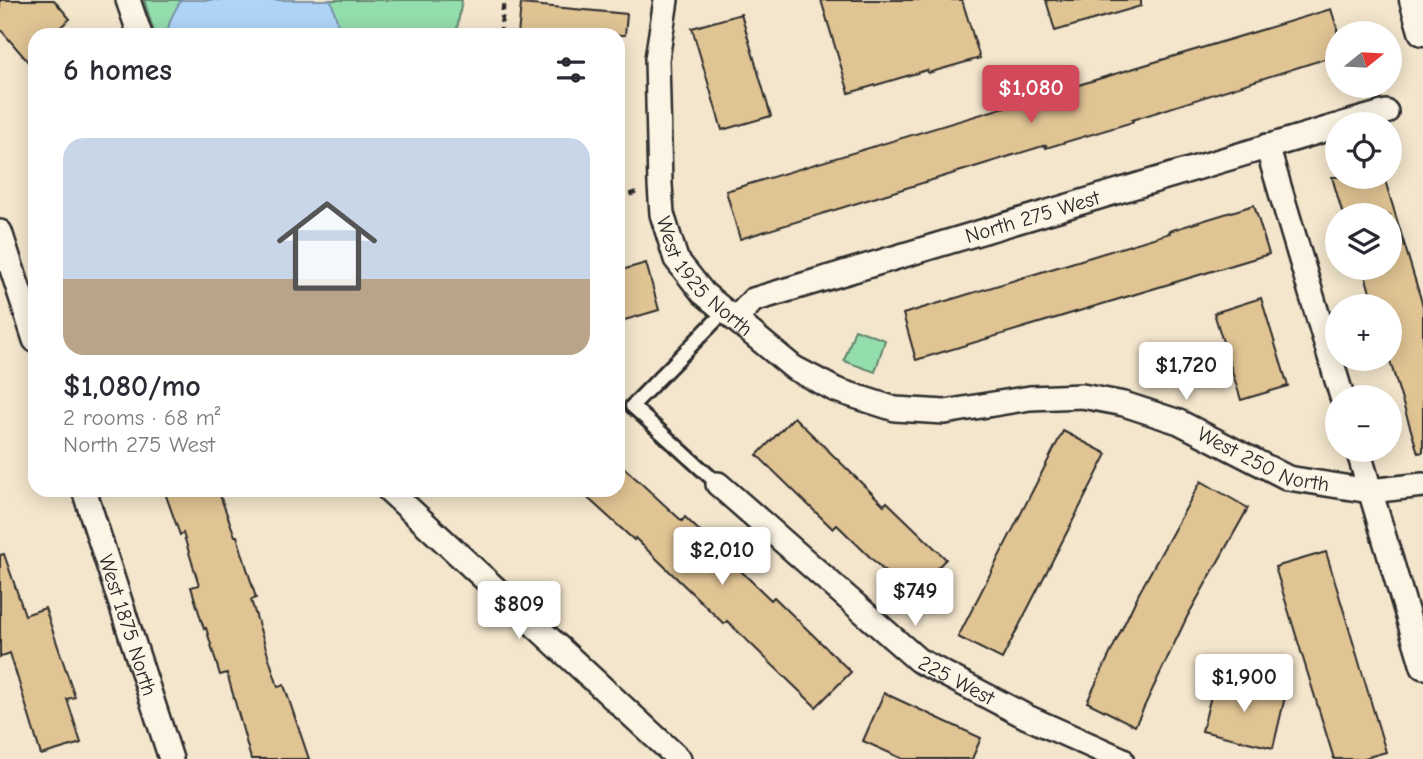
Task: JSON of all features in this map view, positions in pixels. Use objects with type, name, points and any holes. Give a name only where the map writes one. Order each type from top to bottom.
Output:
[{"type":"street","points":[[128,0],[138,28]]},
{"type":"street","name":"West 1925 North","points":[[666,0],[657,59],[662,214],[676,259],[704,293],[794,368],[836,390],[895,410],[945,412]]},
{"type":"street","points":[[1413,0],[1423,31]]},
{"type":"street","name":"North 275 West","points":[[730,315],[752,300],[1325,129]]},
{"type":"street","points":[[1267,146],[1338,385]]},
{"type":"street","points":[[0,232],[28,318]]},
{"type":"street","name":"West 250 North","points":[[945,412],[1030,398],[1082,396],[1124,404],[1179,422],[1288,478],[1370,491],[1423,485]]},
{"type":"street","points":[[1362,462],[1423,667]]},
{"type":"street","name":"225 West","points":[[718,484],[918,660],[1027,717],[1121,759]]},
{"type":"street","name":"West 1875 North","points":[[86,497],[171,759]]},
{"type":"street","points":[[397,497],[679,759]]},
{"type":"lane","points":[[718,484],[632,406],[730,315]]},
{"type":"path","points":[[501,28],[504,0]]},
{"type":"path","points":[[625,196],[638,192]]},
{"type":"green space","points":[[144,0],[462,0],[457,28],[153,28]]},
{"type":"green space","points":[[855,329],[885,340],[875,372],[844,361]]},
{"type":"water","points":[[181,0],[331,0],[339,28],[168,28]]},
{"type":"building","points":[[0,0],[54,0],[70,19],[59,28],[28,28],[28,62],[0,29]]},
{"type":"building","points":[[821,0],[962,0],[980,58],[849,93]]},
{"type":"building","points":[[1046,0],[1141,0],[1141,6],[1055,31]]},
{"type":"building","points":[[521,4],[627,14],[625,35],[625,28],[519,28]]},
{"type":"building","points":[[1331,9],[1335,21],[1325,21],[1325,59],[1132,120],[1133,122],[1046,148],[1046,145],[740,239],[726,191]]},
{"type":"building","points":[[741,14],[771,116],[722,130],[692,28]]},
{"type":"building","points":[[1335,189],[1388,189],[1392,203],[1340,203]]},
{"type":"building","points":[[1254,205],[1269,254],[916,360],[903,314]]},
{"type":"building","points":[[1402,237],[1423,306],[1423,452],[1418,453],[1402,400],[1402,385],[1397,385],[1393,371],[1402,371],[1402,294],[1371,294],[1366,280],[1402,280]]},
{"type":"building","points":[[646,263],[659,310],[625,320],[625,269]]},
{"type":"building","points":[[1261,298],[1288,386],[1241,400],[1214,313]]},
{"type":"building","points":[[794,417],[884,505],[887,502],[946,559],[910,596],[837,525],[833,529],[757,455]]},
{"type":"building","points":[[1063,431],[1107,454],[1002,659],[958,637]]},
{"type":"building","points":[[625,468],[682,521],[685,517],[771,600],[774,597],[851,672],[816,707],[727,621],[724,624],[635,538],[634,540],[587,497],[625,497]]},
{"type":"building","points":[[1201,481],[1248,508],[1187,617],[1135,726],[1087,702],[1139,593]]},
{"type":"building","points":[[166,497],[221,497],[237,536],[256,598],[251,600],[278,687],[284,685],[309,759],[251,759],[227,673],[220,675],[206,628],[204,629],[191,587],[199,585],[183,533],[180,535]]},
{"type":"building","points":[[1326,552],[1386,752],[1361,759],[1334,759],[1275,567]]},
{"type":"building","points":[[4,554],[25,615],[45,608],[75,697],[67,699],[81,743],[41,755],[10,653],[0,657],[0,555]]},
{"type":"building","points":[[1215,680],[1285,697],[1273,748],[1202,731]]},
{"type":"building","points":[[884,693],[981,738],[972,759],[903,759],[863,741]]}]
